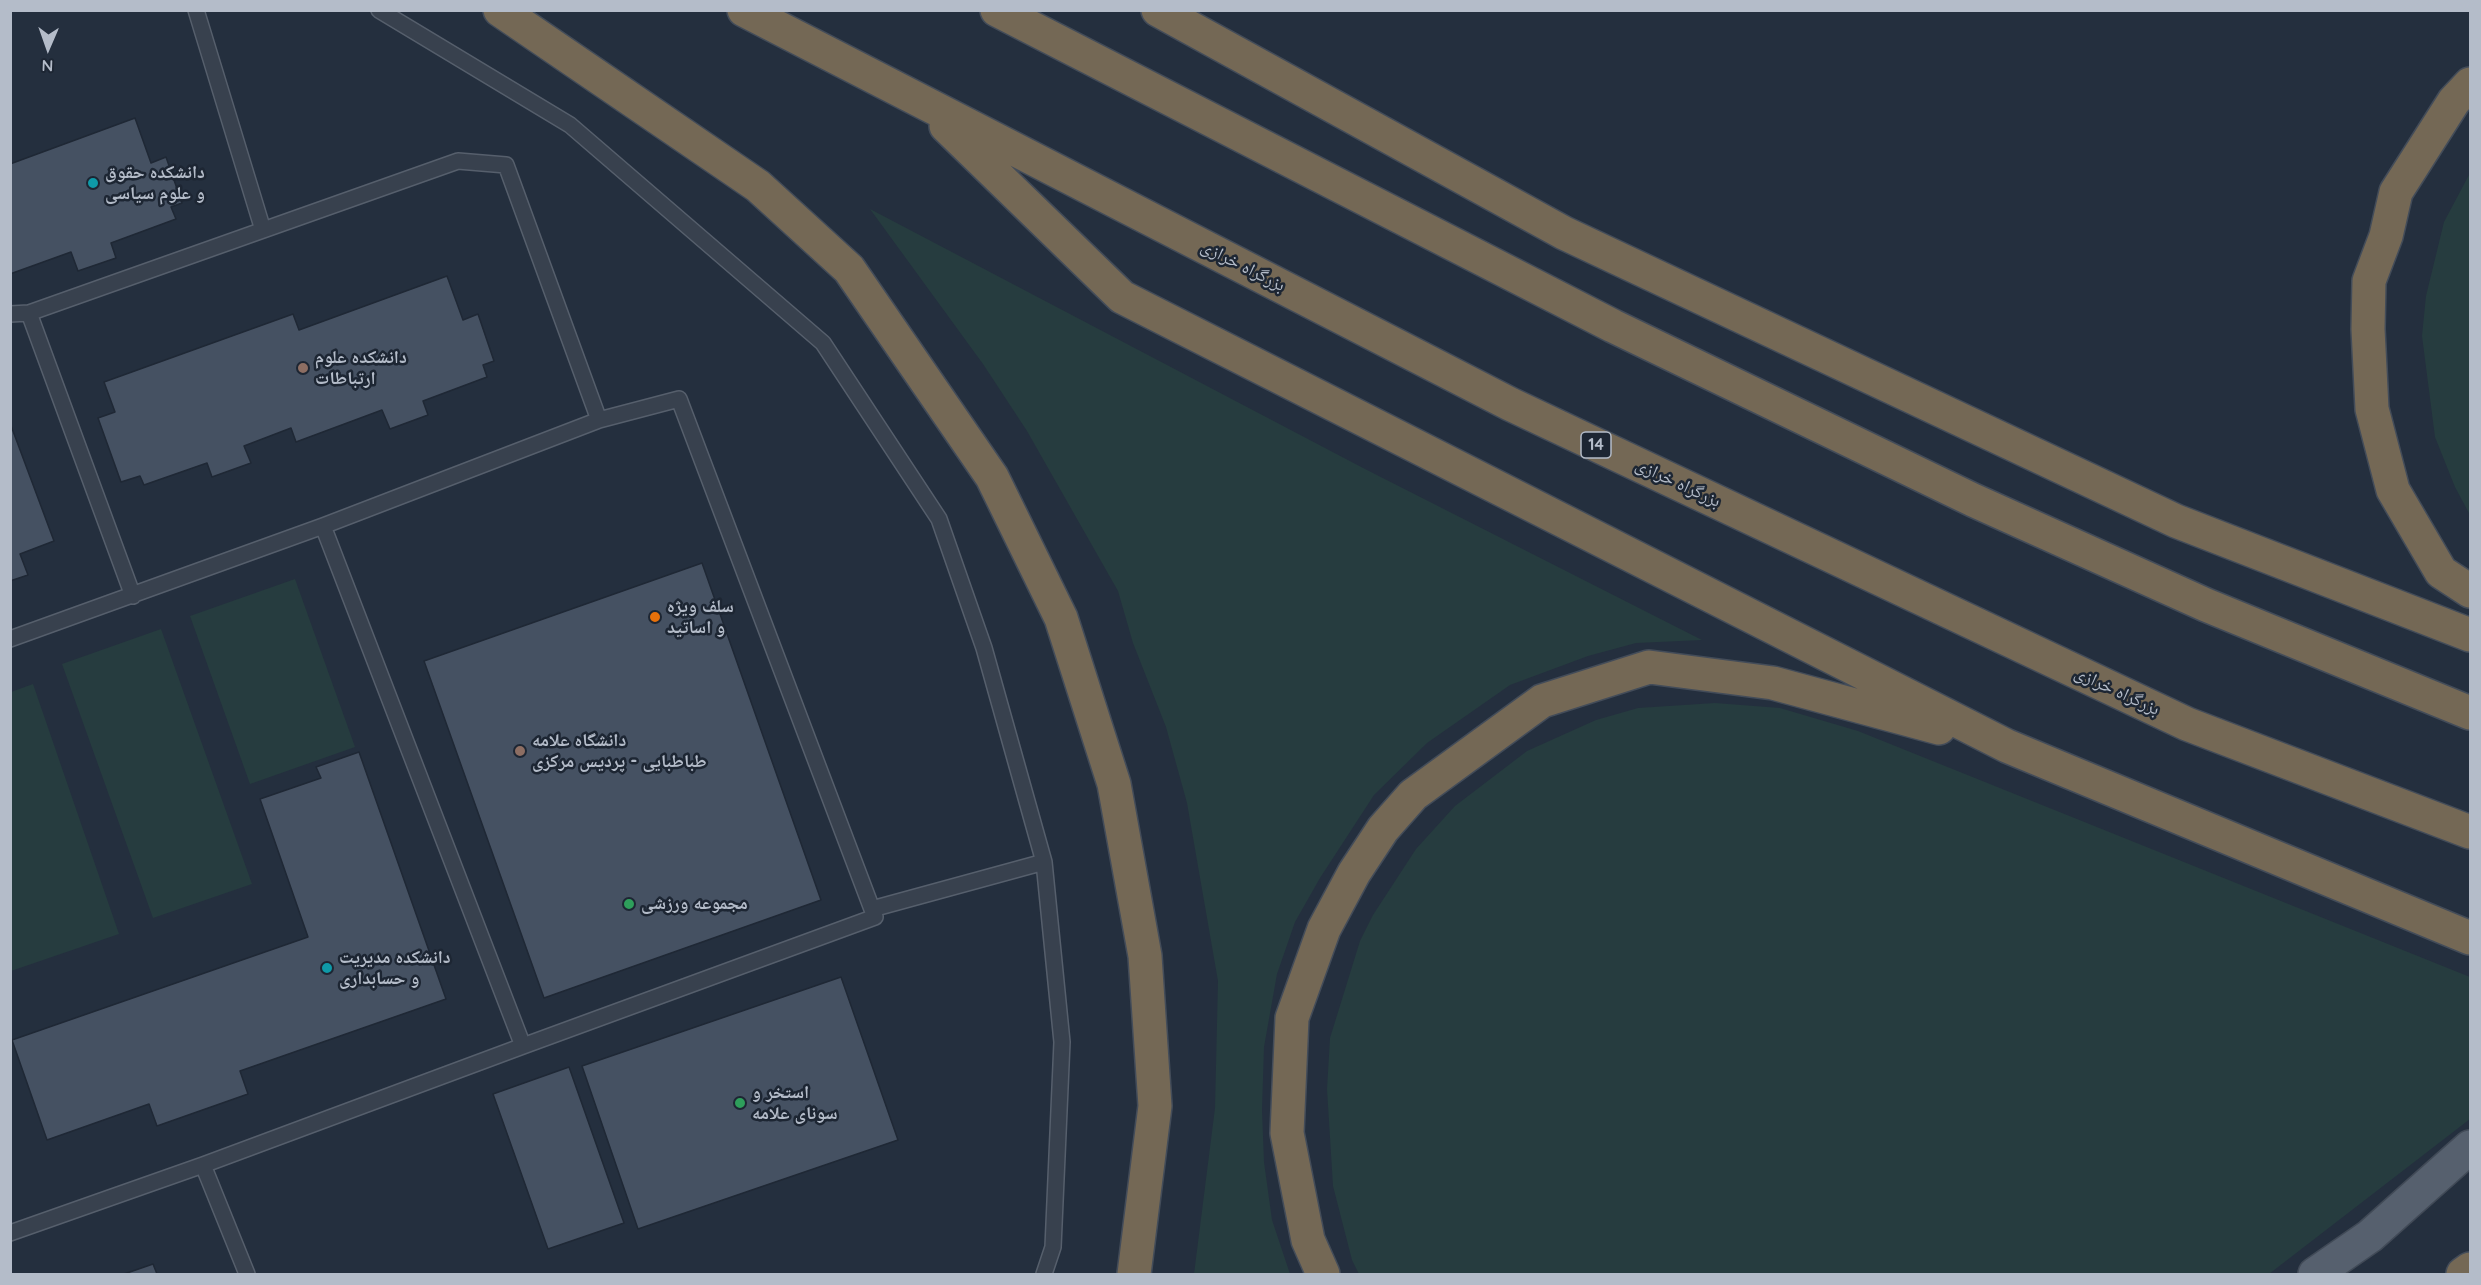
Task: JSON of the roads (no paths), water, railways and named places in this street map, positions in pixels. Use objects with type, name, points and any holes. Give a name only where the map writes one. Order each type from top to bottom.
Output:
[{"type":"highway","points":[[500,10],[758,186],[849,269],[992,477],[1065,630],[1114,784],[1145,956],[1155,1106],[1134,1275]]},
{"type":"highway","name":"بزرگراه خرازی","points":[[744,10],[1510,404],[2187,724],[2470,832]]},
{"type":"highway","points":[[997,10],[1613,326],[1973,500],[2206,605],[2470,713]]},
{"type":"highway","points":[[1158,10],[1564,233],[2176,521],[2470,635]]},
{"type":"highway","points":[[2470,84],[2454,101],[2396,192],[2386,236],[2369,280],[2368,328],[2372,409],[2393,490],[2441,572],[2470,591]]},
{"type":"highway","points":[[921,101],[1122,297],[2007,746],[2470,938]]},
{"type":"highway","points":[[1323,1275],[1308,1240],[1287,1133],[1292,1018],[1324,929],[1354,873],[1383,829],[1413,795],[1542,701],[1649,667],[1773,682],[2007,746]]},
{"type":"highway","points":[[2463,1275],[2470,1269]]},
{"type":"main road","points":[[2315,1275],[2370,1236],[2470,1147]]},
{"type":"lane","points":[[196,10],[263,230]]},
{"type":"lane","points":[[379,10],[570,125],[823,343],[939,519],[984,648],[1044,862],[1062,1042],[1053,1247],[1044,1275]]},
{"type":"lane","points":[[10,314],[29,313],[458,160],[506,165],[599,420]]},
{"type":"lane","points":[[29,313],[133,596]]},
{"type":"lane","points":[[10,639],[323,526],[599,420],[678,399],[875,917],[203,1165],[10,1233]]},
{"type":"lane","points":[[323,526],[523,1046]]},
{"type":"lane","points":[[872,909],[1044,862]]},
{"type":"lane","points":[[203,1165],[247,1275]]},
{"type":"place","name":"دانشکده حقوق و علوم سیاسی","points":[[93,183]]},
{"type":"place","name":"دانشکده علوم ارتباطات","points":[[303,368]]},
{"type":"place","name":"سلف ویژه و اساتید","points":[[655,617]]},
{"type":"place","name":"دانشگاه علامه طباطبایی - پردیس مرکزی","points":[[520,751]]},
{"type":"place","name":"مجموعه ورزشی","points":[[629,904]]},
{"type":"place","name":"دانشکده مدیریت و حسابداری","points":[[327,968]]},
{"type":"place","name":"استخر و سونای علامه","points":[[740,1103]]}]
